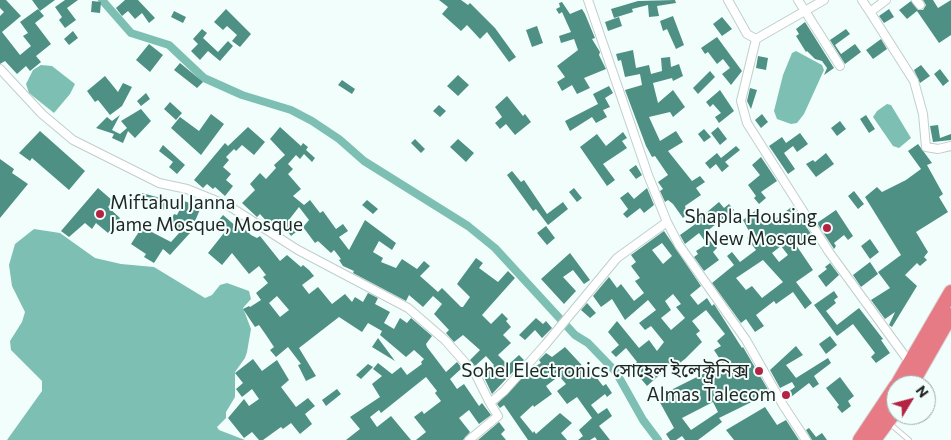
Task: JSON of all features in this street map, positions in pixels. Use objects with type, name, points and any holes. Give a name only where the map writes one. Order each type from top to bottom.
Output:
[{"type":"highway","points":[[903,375],[951,292]]},
{"type":"highway","points":[[917,375],[951,315]]},
{"type":"highway","points":[[860,440],[886,401]]},
{"type":"highway","points":[[874,440],[886,424]]},
{"type":"street","points":[[588,0],[648,175],[667,222],[679,245],[746,340],[783,405],[806,440]]},
{"type":"street","points":[[728,0],[748,34],[756,39]]},
{"type":"street","points":[[798,0],[840,66]]},
{"type":"street","points":[[824,0],[756,39],[741,101],[747,123],[830,252],[910,363]]},
{"type":"street","points":[[862,0],[914,81],[922,114],[926,147],[938,150],[951,146]]},
{"type":"street","points":[[870,12],[886,0]]},
{"type":"street","points":[[0,69],[42,114],[74,140],[159,183],[187,189],[229,206],[298,250],[408,308],[445,340],[476,375],[498,416],[468,440]]},
{"type":"street","points":[[490,403],[504,391],[545,345],[617,258],[667,222]]},
{"type":"lane","points":[[892,425],[909,440]]},
{"type":"shaded area","points":[[796,51],[822,65],[824,70],[804,114],[797,123],[791,124],[777,119],[774,111],[783,75],[792,53]]},
{"type":"shaded area","points":[[41,65],[52,66],[75,84],[70,94],[54,113],[29,93],[26,84],[33,70]]},
{"type":"shaded area","points":[[887,104],[891,105],[911,138],[899,148],[893,146],[873,117],[877,111]]},
{"type":"shaded area","points":[[34,229],[60,233],[95,258],[121,264],[154,267],[205,298],[212,295],[220,285],[227,283],[249,291],[251,299],[243,308],[251,329],[247,352],[235,372],[235,397],[226,412],[226,418],[217,427],[219,430],[245,440],[7,440],[42,391],[42,381],[11,350],[10,341],[22,322],[25,312],[12,286],[9,265],[15,244]]},
{"type":"building","points":[[0,0],[6,0],[21,16],[2,32],[20,55],[31,46],[23,36],[28,33],[20,22],[38,9],[44,16],[35,23],[51,44],[36,56],[41,62],[30,71],[26,66],[17,74],[5,61],[0,64],[0,16],[4,12],[0,8]]},
{"type":"building","points":[[32,0],[55,0],[40,11]]},
{"type":"building","points":[[65,0],[78,0],[67,8],[76,20],[65,28],[59,20],[62,17],[55,7]]},
{"type":"building","points":[[125,0],[138,0],[155,18],[149,23],[142,13],[135,19],[128,11],[122,16],[116,8]]},
{"type":"building","points":[[439,0],[461,0],[468,5],[470,3],[495,28],[516,57],[509,62],[487,32],[480,39],[467,25],[461,31],[442,14],[448,7]]},
{"type":"building","points":[[675,0],[676,3],[657,6],[659,16],[649,17],[648,5],[632,9],[633,12],[614,18],[611,9],[638,1]]},
{"type":"building","points":[[923,0],[933,0],[938,8],[951,0],[951,35],[939,43],[917,11],[907,19],[899,10],[911,1],[918,10],[923,10],[926,5]]},
{"type":"building","points":[[92,1],[101,2],[100,13],[91,12]]},
{"type":"building","points":[[562,2],[570,14],[582,9],[595,38],[592,39],[600,52],[599,55],[606,69],[584,78],[590,88],[577,94],[572,85],[562,91],[557,82],[565,77],[557,66],[578,50],[574,39],[561,43],[559,36],[571,32],[562,12],[559,14],[556,9],[560,7],[559,3]]},
{"type":"building","points":[[226,9],[251,34],[240,47],[232,41],[237,35],[227,26],[223,30],[214,22]]},
{"type":"building","points":[[889,9],[894,17],[884,23],[879,16]]},
{"type":"building","points":[[174,11],[186,17],[183,23],[171,17]]},
{"type":"building","points":[[673,16],[684,45],[676,49],[667,29],[663,31],[660,21]]},
{"type":"building","points":[[619,17],[622,26],[608,31],[605,22]]},
{"type":"building","points":[[722,17],[732,29],[722,36],[713,24]]},
{"type":"building","points":[[805,22],[834,68],[824,75],[827,68],[822,61],[815,59],[806,52],[796,36],[799,34],[796,29]]},
{"type":"building","points":[[537,26],[543,43],[532,47],[526,30]]},
{"type":"building","points":[[202,29],[207,33],[203,38],[218,52],[228,41],[233,46],[220,61],[208,51],[200,60],[191,51],[198,44],[193,39]]},
{"type":"building","points":[[846,29],[850,34],[835,45],[841,54],[855,44],[861,52],[845,64],[830,40]]},
{"type":"building","points":[[73,31],[78,38],[69,45],[64,39]]},
{"type":"building","points":[[717,37],[742,71],[731,85],[722,74],[730,68],[723,59],[717,64],[708,52],[705,54],[701,48]]},
{"type":"building","points":[[881,39],[887,49],[873,59],[866,50]]},
{"type":"building","points":[[149,44],[163,55],[150,72],[136,60]]},
{"type":"building","points":[[633,50],[636,68],[649,65],[651,74],[662,71],[661,58],[670,57],[671,67],[679,64],[683,76],[673,81],[672,78],[653,83],[658,103],[673,90],[685,107],[673,117],[670,112],[649,117],[660,141],[676,131],[683,142],[668,151],[692,181],[700,176],[705,182],[696,188],[701,195],[685,206],[687,214],[683,218],[673,204],[668,200],[665,202],[660,191],[663,189],[658,182],[668,175],[655,156],[652,157],[646,146],[625,90],[642,85],[640,74],[625,77],[621,60],[618,61],[616,54]]},
{"type":"building","points":[[758,56],[768,58],[766,70],[756,68]]},
{"type":"building","points":[[180,63],[203,82],[197,88],[174,70]]},
{"type":"building","points":[[921,65],[930,76],[920,83],[914,70]]},
{"type":"building","points":[[940,69],[949,81],[943,86],[934,74]]},
{"type":"building","points":[[710,71],[715,77],[698,94],[693,88]]},
{"type":"building","points":[[458,75],[469,85],[458,96],[447,86]]},
{"type":"building","points":[[105,76],[118,92],[123,83],[132,87],[122,106],[110,115],[98,100],[95,102],[87,91]]},
{"type":"building","points":[[342,80],[355,89],[352,94],[338,85]]},
{"type":"building","points":[[609,86],[613,93],[605,98],[610,107],[603,110],[607,117],[596,123],[592,117],[570,131],[565,121],[598,104],[593,94]]},
{"type":"building","points":[[750,88],[757,90],[751,109],[747,101]]},
{"type":"building","points":[[720,90],[734,111],[719,123],[715,117],[721,113],[713,104],[710,107],[706,102]]},
{"type":"building","points":[[146,93],[150,99],[141,106],[137,101]]},
{"type":"building","points":[[507,96],[523,116],[525,114],[531,122],[515,135],[506,124],[500,129],[495,123],[502,117],[495,107]]},
{"type":"building","points":[[170,102],[182,113],[176,120],[164,109]]},
{"type":"building","points":[[439,105],[446,111],[440,117],[433,111]]},
{"type":"building","points":[[141,109],[151,121],[135,138],[128,131],[123,143],[112,138],[114,134],[96,128],[107,117],[112,121],[120,115],[112,130],[120,134],[127,128],[121,121]]},
{"type":"building","points":[[211,114],[224,124],[201,155],[171,128],[180,117],[199,131]]},
{"type":"building","points":[[762,114],[768,122],[761,128],[755,120]]},
{"type":"building","points":[[866,115],[875,129],[869,133],[860,119]]},
{"type":"building","points":[[840,121],[846,129],[837,136],[831,128]]},
{"type":"building","points":[[938,125],[940,138],[951,134],[951,140],[933,142],[930,126]]},
{"type":"building","points":[[248,127],[265,142],[254,155],[242,145],[236,151],[234,149],[226,157],[229,160],[223,167],[231,174],[226,180],[233,186],[225,196],[215,187],[213,189],[207,184],[203,188],[194,180],[225,143],[228,146]]},
{"type":"building","points":[[280,127],[301,146],[303,143],[308,147],[306,150],[315,158],[312,162],[304,154],[300,159],[296,155],[288,164],[293,169],[288,174],[301,189],[293,196],[304,205],[310,200],[320,213],[323,211],[336,229],[343,224],[348,231],[339,237],[349,250],[365,220],[396,243],[392,250],[379,241],[373,252],[383,258],[381,262],[396,268],[402,259],[417,269],[424,261],[430,266],[420,276],[438,292],[442,288],[461,307],[470,297],[457,284],[476,258],[483,263],[479,268],[498,282],[508,271],[515,278],[482,315],[491,324],[502,313],[508,319],[506,321],[511,327],[503,335],[511,343],[498,355],[508,365],[519,355],[524,360],[492,394],[483,375],[494,365],[486,356],[475,366],[470,360],[480,350],[463,335],[454,342],[446,333],[449,330],[434,314],[442,304],[433,296],[423,307],[409,295],[406,301],[353,273],[354,271],[343,266],[339,260],[341,259],[334,250],[331,253],[318,241],[315,243],[303,227],[309,220],[299,207],[288,221],[296,232],[291,236],[283,225],[273,220],[269,224],[260,214],[257,217],[242,203],[255,190],[250,184],[260,173],[266,179],[276,168],[274,165],[285,155],[270,139]]},
{"type":"building","points":[[718,127],[727,139],[720,145],[711,133]]},
{"type":"building","points":[[704,129],[711,137],[704,142],[698,134]]},
{"type":"building","points":[[40,131],[85,171],[69,190],[32,158],[30,161],[19,153]]},
{"type":"building","points":[[623,132],[627,138],[622,141],[627,148],[603,164],[615,180],[607,186],[580,147],[597,134],[606,146]]},
{"type":"building","points":[[800,133],[808,144],[797,152],[793,146],[784,153],[795,169],[788,174],[769,146],[782,137],[786,143]]},
{"type":"building","points":[[415,139],[425,149],[421,153],[411,143]]},
{"type":"building","points":[[458,139],[474,153],[466,162],[450,147]]},
{"type":"building","points":[[918,144],[932,163],[927,165],[943,194],[939,197],[948,212],[916,232],[928,252],[924,257],[927,260],[920,266],[917,263],[905,275],[917,286],[892,327],[889,325],[895,312],[885,319],[871,300],[890,288],[878,272],[901,255],[865,197],[877,187],[882,192],[906,180],[921,169],[908,151]]},
{"type":"building","points":[[163,145],[185,165],[177,174],[169,167],[173,162],[159,151]]},
{"type":"building","points":[[736,146],[740,150],[725,162],[729,166],[722,172],[716,164],[710,169],[705,163],[717,153],[721,158]]},
{"type":"building","points":[[826,153],[834,164],[816,177],[806,164],[813,160],[815,162]]},
{"type":"building","points":[[761,157],[777,181],[761,192],[766,198],[759,204],[748,185],[760,175],[752,165]]},
{"type":"building","points":[[0,159],[14,169],[12,173],[28,184],[0,218]]},
{"type":"building","points":[[636,165],[642,175],[636,179],[629,170]]},
{"type":"building","points":[[512,171],[521,182],[524,180],[547,214],[563,202],[568,209],[548,225],[536,209],[533,211],[507,175]]},
{"type":"building","points":[[98,188],[113,201],[108,207],[120,218],[108,233],[96,223],[92,229],[85,223],[69,237],[61,231]]},
{"type":"building","points":[[574,188],[582,198],[577,202],[569,192]]},
{"type":"building","points":[[647,188],[654,205],[644,213],[640,208],[627,218],[623,214],[628,209],[620,198],[628,192],[634,199]]},
{"type":"building","points":[[854,191],[864,204],[858,209],[848,196]]},
{"type":"building","points":[[142,193],[164,199],[166,197],[170,202],[163,210],[155,203],[140,199]]},
{"type":"building","points":[[367,200],[378,209],[373,214],[362,205]]},
{"type":"building","points":[[184,201],[201,207],[190,233],[170,255],[163,249],[154,263],[144,257],[146,254],[131,244],[142,227],[171,242],[180,232],[168,226],[174,214],[177,215]]},
{"type":"building","points":[[719,202],[724,208],[729,204],[734,210],[706,232],[717,248],[713,252],[719,260],[704,271],[694,257],[698,254],[696,251],[707,244],[699,233],[685,244],[680,235],[701,220],[700,218]]},
{"type":"building","points":[[793,206],[811,234],[796,245],[813,270],[796,282],[812,303],[805,309],[793,292],[776,304],[774,301],[756,315],[764,326],[755,332],[746,319],[741,323],[712,283],[734,265],[727,256],[732,252],[740,262],[756,250],[747,238],[751,235],[743,220],[755,211],[767,225]],"holes":[[[781,246],[788,255],[779,262],[772,253]],[[763,260],[783,282],[762,298],[752,286],[746,290],[736,278]]]},
{"type":"building","points":[[836,210],[853,236],[848,240],[844,235],[834,243],[836,246],[834,249],[817,223]]},
{"type":"building","points":[[223,215],[238,228],[241,225],[251,235],[257,238],[260,236],[280,261],[287,255],[301,267],[303,265],[314,276],[302,285],[309,294],[318,287],[332,304],[345,294],[352,302],[355,297],[363,302],[368,293],[378,298],[375,304],[390,312],[384,323],[394,329],[400,318],[407,323],[411,318],[432,336],[426,344],[427,347],[446,372],[457,362],[462,368],[450,379],[457,389],[464,384],[479,406],[482,403],[491,415],[479,424],[469,410],[459,418],[470,432],[463,440],[416,440],[426,432],[414,417],[422,411],[424,414],[441,401],[435,393],[437,391],[426,377],[381,413],[379,410],[370,417],[377,427],[391,416],[411,440],[346,440],[360,429],[350,417],[380,397],[372,384],[382,376],[373,369],[378,363],[392,374],[401,367],[407,375],[422,364],[421,362],[424,359],[414,350],[406,357],[380,335],[382,331],[368,323],[362,332],[339,317],[299,348],[316,376],[306,381],[298,365],[301,364],[288,347],[276,357],[270,350],[274,347],[266,335],[259,325],[255,327],[243,309],[261,300],[256,293],[268,283],[263,277],[266,275],[259,266],[249,274],[232,253],[222,265],[208,253],[228,228],[219,220]],"holes":[[[277,296],[289,310],[280,317],[269,303]]]},
{"type":"building","points":[[546,226],[555,238],[547,245],[537,233]]},
{"type":"building","points":[[664,231],[701,286],[690,295],[698,305],[707,298],[712,306],[714,304],[743,347],[770,393],[719,418],[722,422],[698,440],[685,440],[682,436],[676,440],[670,440],[666,434],[674,428],[657,397],[723,364],[714,350],[721,346],[717,341],[725,334],[706,310],[692,321],[700,331],[696,334],[702,342],[685,359],[677,365],[674,362],[647,386],[631,367],[637,362],[626,348],[616,357],[611,352],[619,345],[608,332],[617,321],[639,348],[649,340],[657,351],[664,342],[651,326],[645,330],[639,323],[656,310],[648,300],[625,320],[612,299],[601,307],[593,296],[609,277],[617,288],[621,284],[634,301],[644,293],[635,281],[640,278],[631,266],[636,262],[631,255]],"holes":[[[662,243],[672,256],[663,264],[652,250]],[[673,294],[681,304],[676,307],[685,318],[671,330],[661,318],[671,310],[665,301]],[[713,402],[718,412],[691,430],[682,418]]]},
{"type":"building","points":[[870,239],[879,252],[870,259],[861,246]]},
{"type":"building","points":[[570,253],[590,280],[584,284],[573,270],[563,277],[576,291],[564,304],[541,279]]},
{"type":"building","points":[[870,262],[878,274],[861,287],[853,275]]},
{"type":"building","points":[[830,263],[839,275],[826,287],[818,276],[827,269],[825,267]]},
{"type":"building","points":[[834,291],[838,297],[834,300],[836,303],[826,311],[837,325],[859,308],[883,339],[881,340],[890,353],[876,363],[871,357],[875,353],[853,324],[837,336],[814,305]]},
{"type":"building","points":[[587,303],[596,313],[590,318],[581,310]]},
{"type":"building","points":[[536,318],[543,324],[546,321],[552,328],[542,338],[535,330],[525,340],[519,335]]},
{"type":"building","points":[[830,336],[837,345],[826,354],[819,344]]},
{"type":"building","points":[[378,338],[395,361],[372,347]]},
{"type":"building","points":[[796,346],[803,355],[786,365],[796,378],[828,358],[831,363],[814,376],[819,384],[813,388],[809,383],[787,400],[784,395],[795,387],[792,382],[780,388],[770,370]]},
{"type":"building","points":[[565,347],[591,375],[593,373],[603,386],[606,384],[612,393],[607,397],[605,394],[591,405],[598,414],[607,408],[612,416],[599,426],[610,440],[597,440],[595,437],[590,440],[578,440],[583,436],[579,430],[592,418],[577,397],[567,404],[557,391],[566,384],[559,376],[546,386],[552,394],[534,407],[533,405],[520,417],[536,434],[560,413],[572,423],[561,433],[567,440],[528,440],[504,405],[500,408],[497,404],[532,368],[541,363],[539,360],[546,353],[552,357]]},
{"type":"building","points":[[253,359],[262,371],[277,360],[289,380],[281,387],[296,407],[308,398],[315,406],[305,414],[312,424],[300,434],[291,423],[283,429],[281,427],[263,440],[259,440],[252,432],[244,438],[228,418],[244,399],[249,406],[259,399],[252,389],[242,397],[236,389],[243,383],[235,373]]},
{"type":"building","points":[[368,364],[373,367],[361,379],[356,375]]},
{"type":"building","points":[[840,377],[854,396],[848,401],[851,406],[842,413],[837,407],[839,405],[826,388]]},
{"type":"building","points":[[337,389],[341,394],[326,406],[322,400]]},
{"type":"building","points":[[765,407],[777,425],[786,420],[799,440],[734,440],[726,430]]},
{"type":"building","points":[[499,422],[505,430],[501,434],[506,440],[478,440]]},
{"type":"building","points":[[809,428],[816,437],[822,433],[827,440],[812,440],[806,430]]},
{"type":"waterway","points":[[102,0],[131,33],[169,45],[204,78],[242,95],[291,110],[312,121],[339,139],[364,161],[468,226],[495,248],[575,335],[588,343],[616,372],[643,420],[658,440]]},
{"type":"place","name":"Miftahul Janna Jame Mosque, Mosque","points":[[100,214]]},
{"type":"place","name":"Shapla Housing New Mosque","points":[[827,228]]},
{"type":"place","name":"Sohel Electronics সোহেল ইলেক্ট্রনিক্স","points":[[759,371]]},
{"type":"place","name":"Almas Talecom","points":[[786,395]]}]
